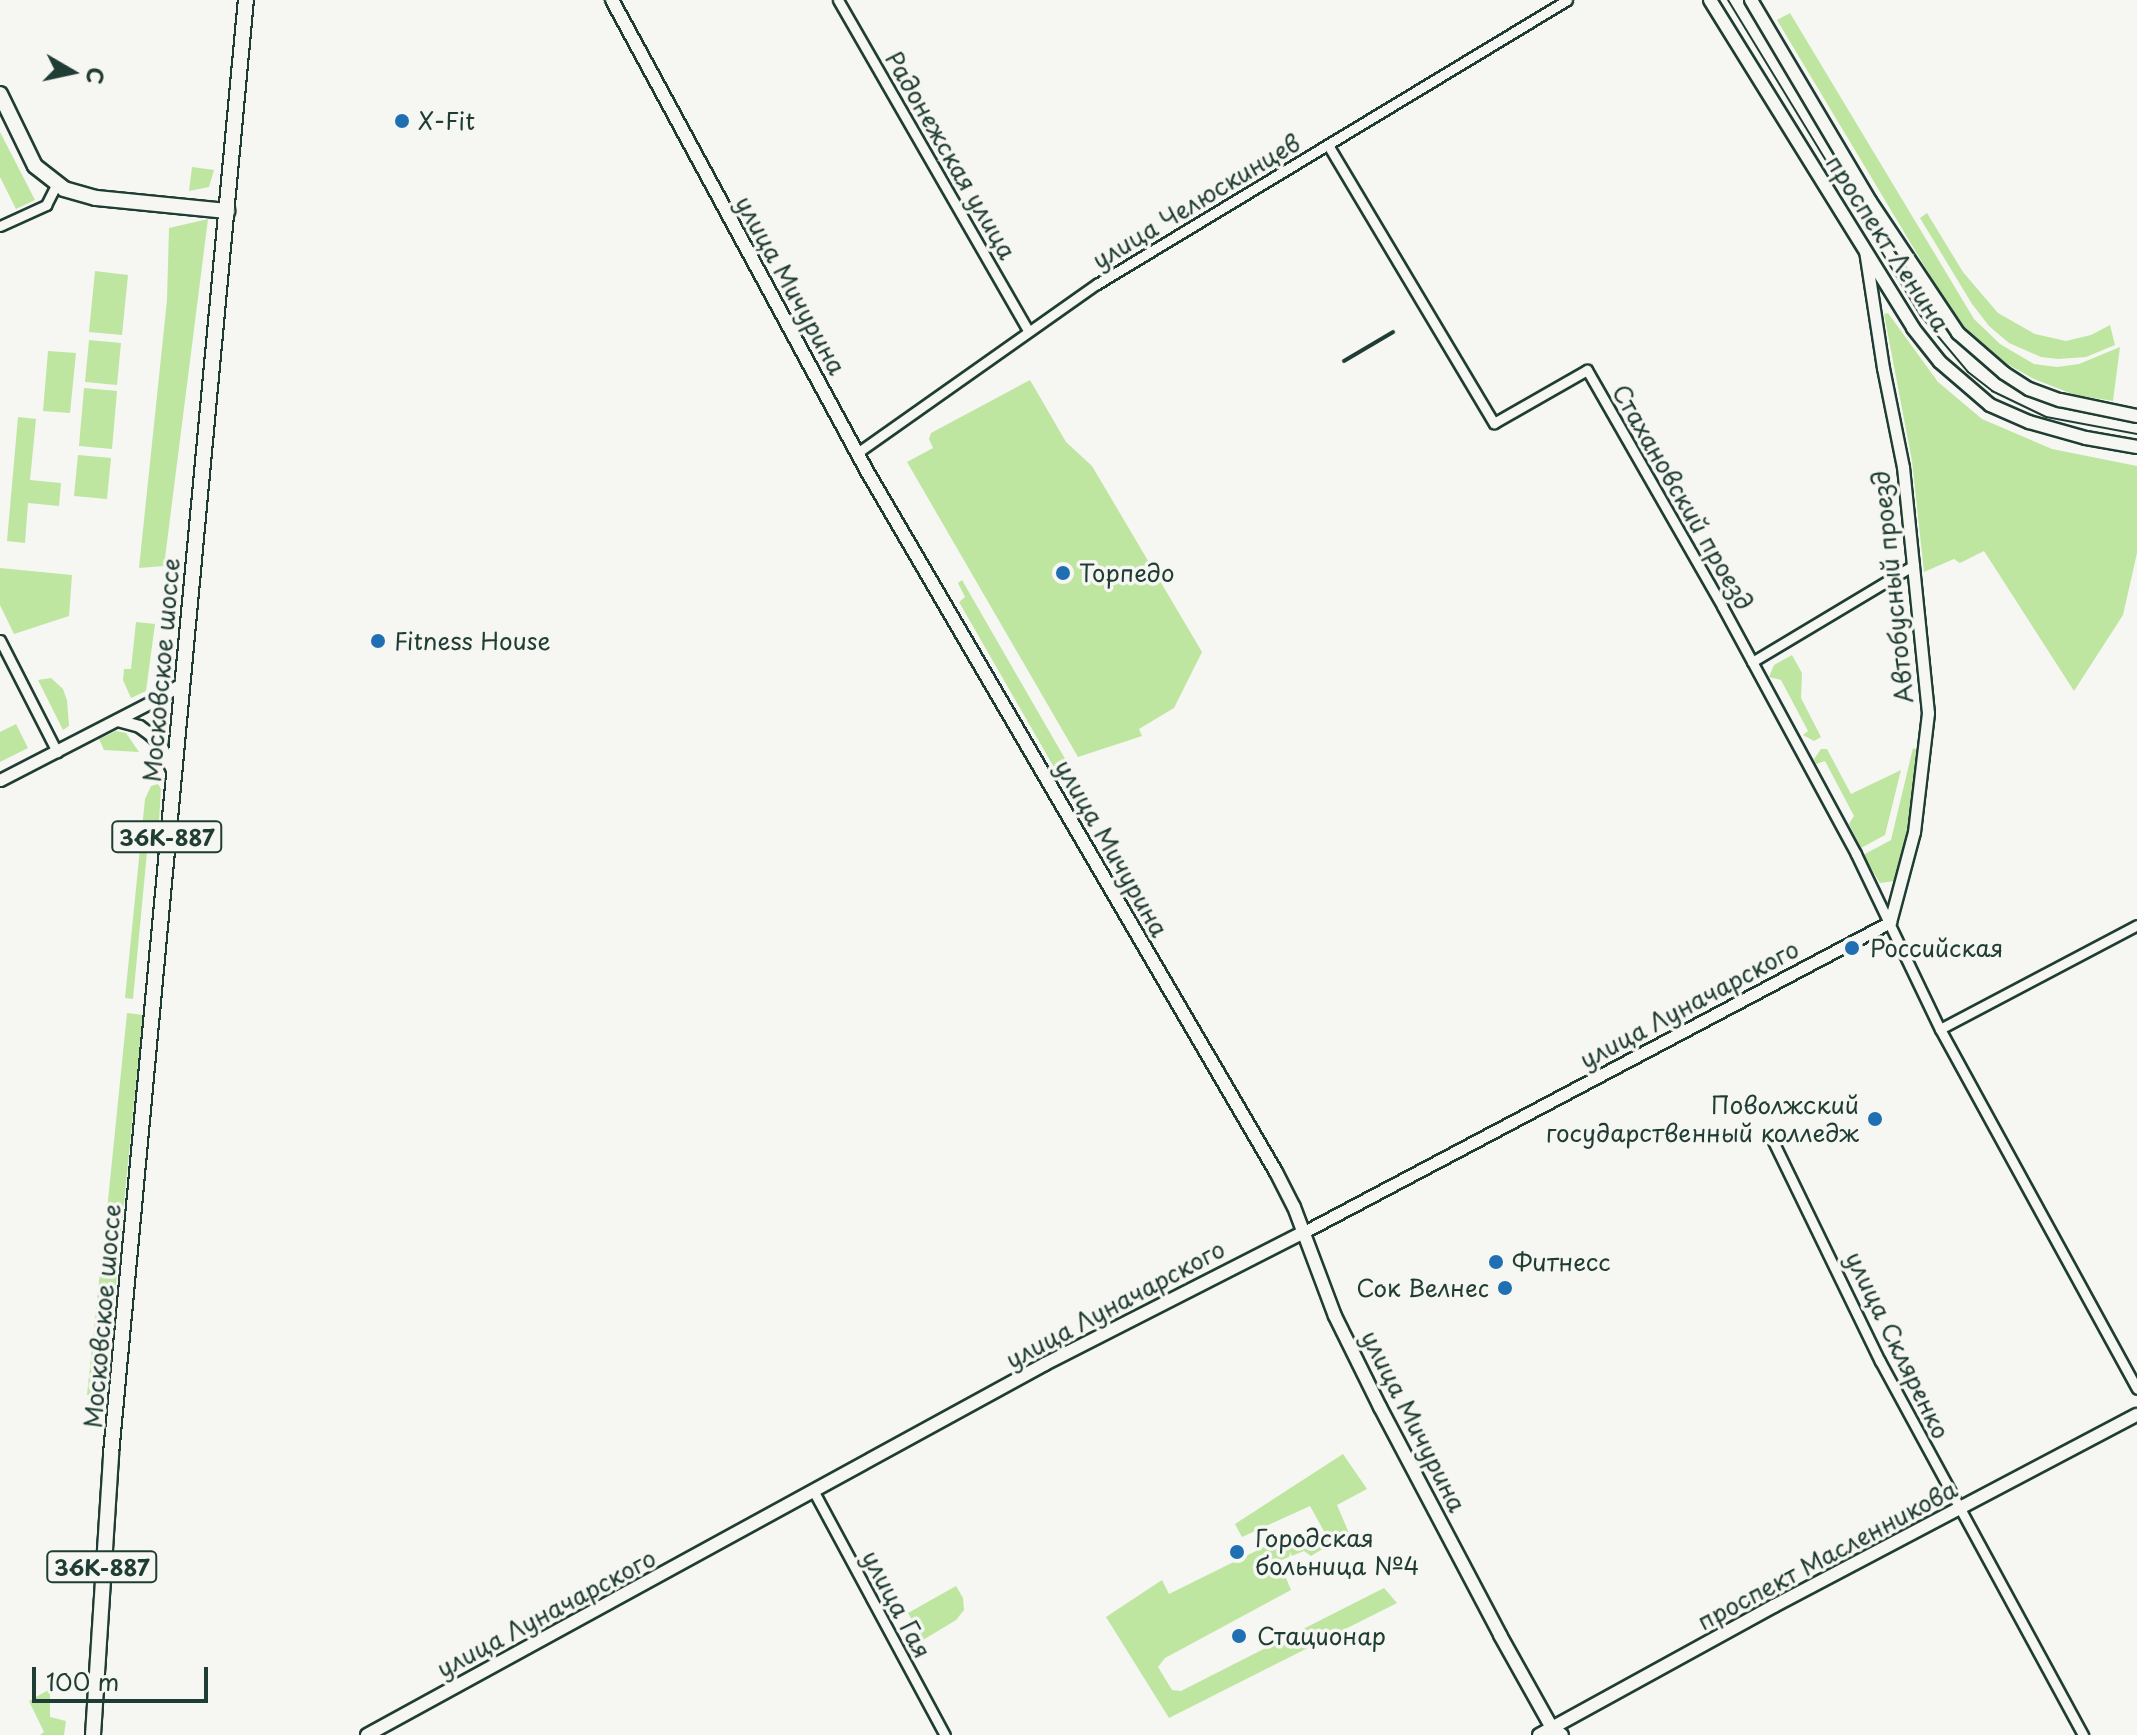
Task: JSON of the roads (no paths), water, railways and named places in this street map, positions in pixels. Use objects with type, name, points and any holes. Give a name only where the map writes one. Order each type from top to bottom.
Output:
[{"type":"main road","name":"Московское шоссе","points":[[93,1735],[94,1680],[173,772],[246,0]]},
{"type":"main road","name":"улица Мичурина","points":[[612,0],[857,453],[1276,1172],[1347,1341],[1486,1610],[1555,1733]]},
{"type":"main road","name":"проспект Ленина","points":[[1710,0],[1913,328],[1940,362],[1990,405],[2059,432],[2137,447]]},
{"type":"main road","name":"проспект Ленина","points":[[1751,0],[1870,201],[1958,333],[2004,373],[2029,389],[2060,400],[2137,416]]},
{"type":"main road","points":[[0,94],[35,166],[56,185],[74,194],[227,211]]},
{"type":"main road","name":"улица Луначарского","points":[[367,1735],[1045,1364],[1302,1233]]},
{"type":"main road","name":"проспект Масленникова","points":[[1539,1735],[1555,1733],[1958,1509],[2137,1415]]},
{"type":"main road","name":"Московское шоссе","points":[[84,1735],[94,1680]]},
{"type":"street","name":"Радонежская улица","points":[[838,0],[1028,331]]},
{"type":"street","name":"улица Челюскинцев","points":[[857,453],[1112,274],[1567,0]]},
{"type":"street","name":"Стахановский проезд","points":[[1328,145],[1494,423],[1587,370],[1752,662],[1890,922]]},
{"type":"street","points":[[0,226],[46,205],[56,185]]},
{"type":"street","name":"Автобусный проезд","points":[[1864,246],[1883,368],[1903,467],[1928,734],[1914,832],[1890,922]]},
{"type":"street","points":[[1752,662],[1914,565]]},
{"type":"street","points":[[0,640],[57,752]]},
{"type":"street","points":[[0,780],[182,683]]},
{"type":"street","points":[[117,720],[139,726],[150,734],[160,744],[173,772]]},
{"type":"street","points":[[1890,922],[1940,1029],[2137,1389]]},
{"type":"street","name":"улица Луначарского","points":[[1302,1233],[1890,922]]},
{"type":"street","points":[[1940,1029],[2137,925]]},
{"type":"street","name":"улица Скляренко","points":[[1772,1139],[1880,1361],[2083,1735]]},
{"type":"street","name":"улица Гая","points":[[814,1492],[945,1735]]},
{"type":"tram line","points":[[1728,0],[1921,316],[1968,372],[1992,391],[2046,417],[2137,434]]},
{"type":"railway","points":[[1344,361],[1393,332]]},
{"type":"place","name":"X-Fit","points":[[402,121]]},
{"type":"place","name":"Торпедо","points":[[1063,573]]},
{"type":"place","name":"Fitness House","points":[[378,641]]},
{"type":"place","name":"Российская","points":[[1852,948]]},
{"type":"place","name":"Поволжский государственный колледж","points":[[1875,1119]]},
{"type":"place","name":"Фитнесс","points":[[1496,1262]]},
{"type":"place","name":"Сок Велнес","points":[[1505,1288]]},
{"type":"place","name":"Городская больница №4","points":[[1237,1552]]},
{"type":"place","name":"Стационар","points":[[1239,1636]]}]
